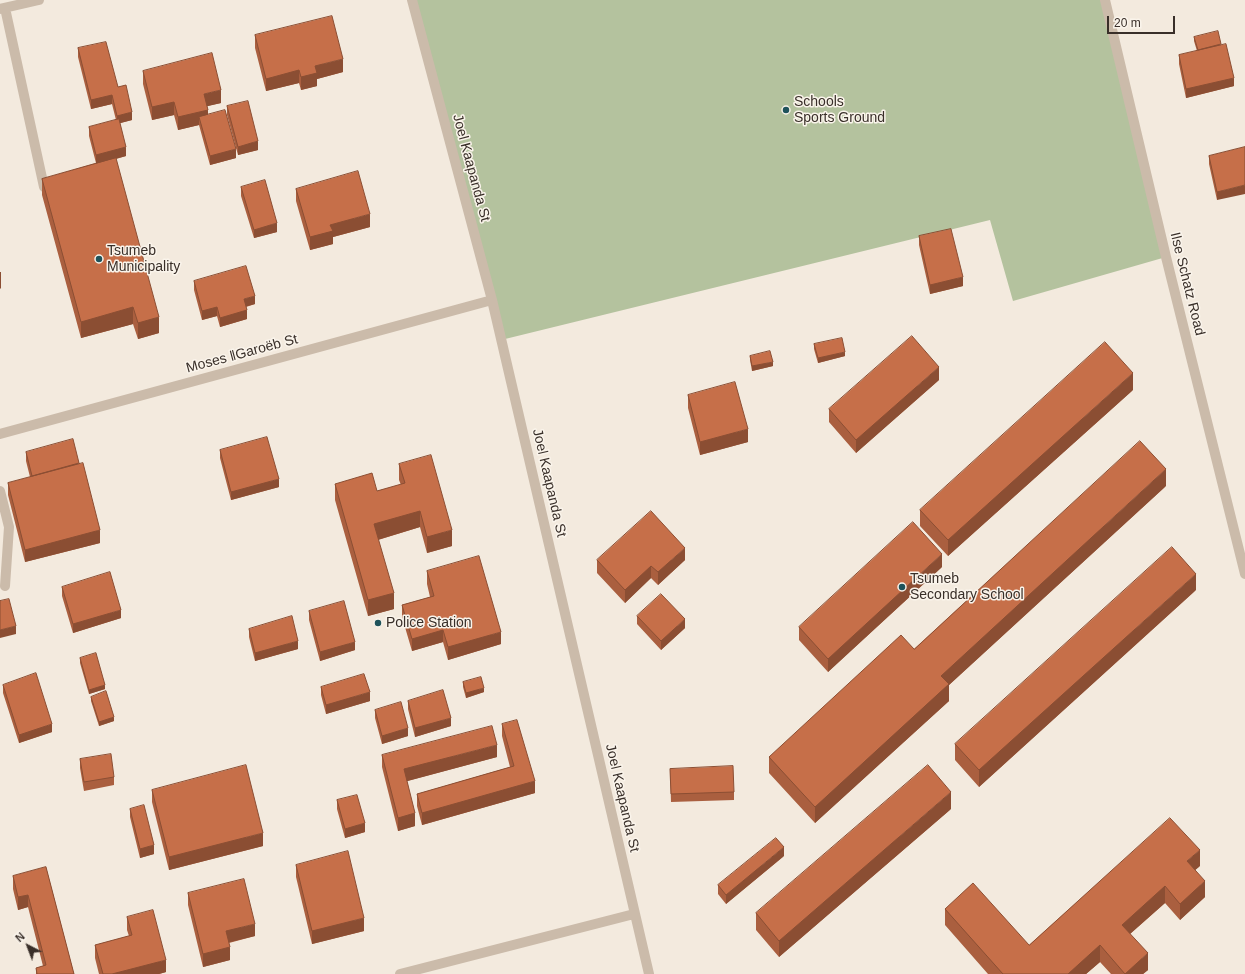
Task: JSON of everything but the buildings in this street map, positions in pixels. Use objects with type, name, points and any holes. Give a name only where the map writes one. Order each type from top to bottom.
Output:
[{"type":"street","points":[[39,0],[3,9],[44,187]]},
{"type":"street","name":"Joel Kaapanda St","points":[[412,0],[492,300],[649,974]]},
{"type":"street","name":"Ilse Schatz Road","points":[[1105,0],[1166,258],[1245,574]]},
{"type":"street","name":"Moses ǁGaroëb St","points":[[0,434],[492,300]]},
{"type":"street","points":[[0,491],[9,527],[5,586]]},
{"type":"street","points":[[400,974],[634,914]]},
{"type":"green space","name":"Schools Sports Ground","points":[[412,0],[1105,0],[1166,257],[1013,301],[990,220],[501,340]]},
{"type":"place","name":"Schools Sports Ground","points":[[786,110]]},
{"type":"place","name":"Tsumeb Municipality","points":[[99,259]]},
{"type":"place","name":"Tsumeb Secondary School","points":[[902,587]]},
{"type":"place","name":"Police Station","points":[[378,623]]}]
